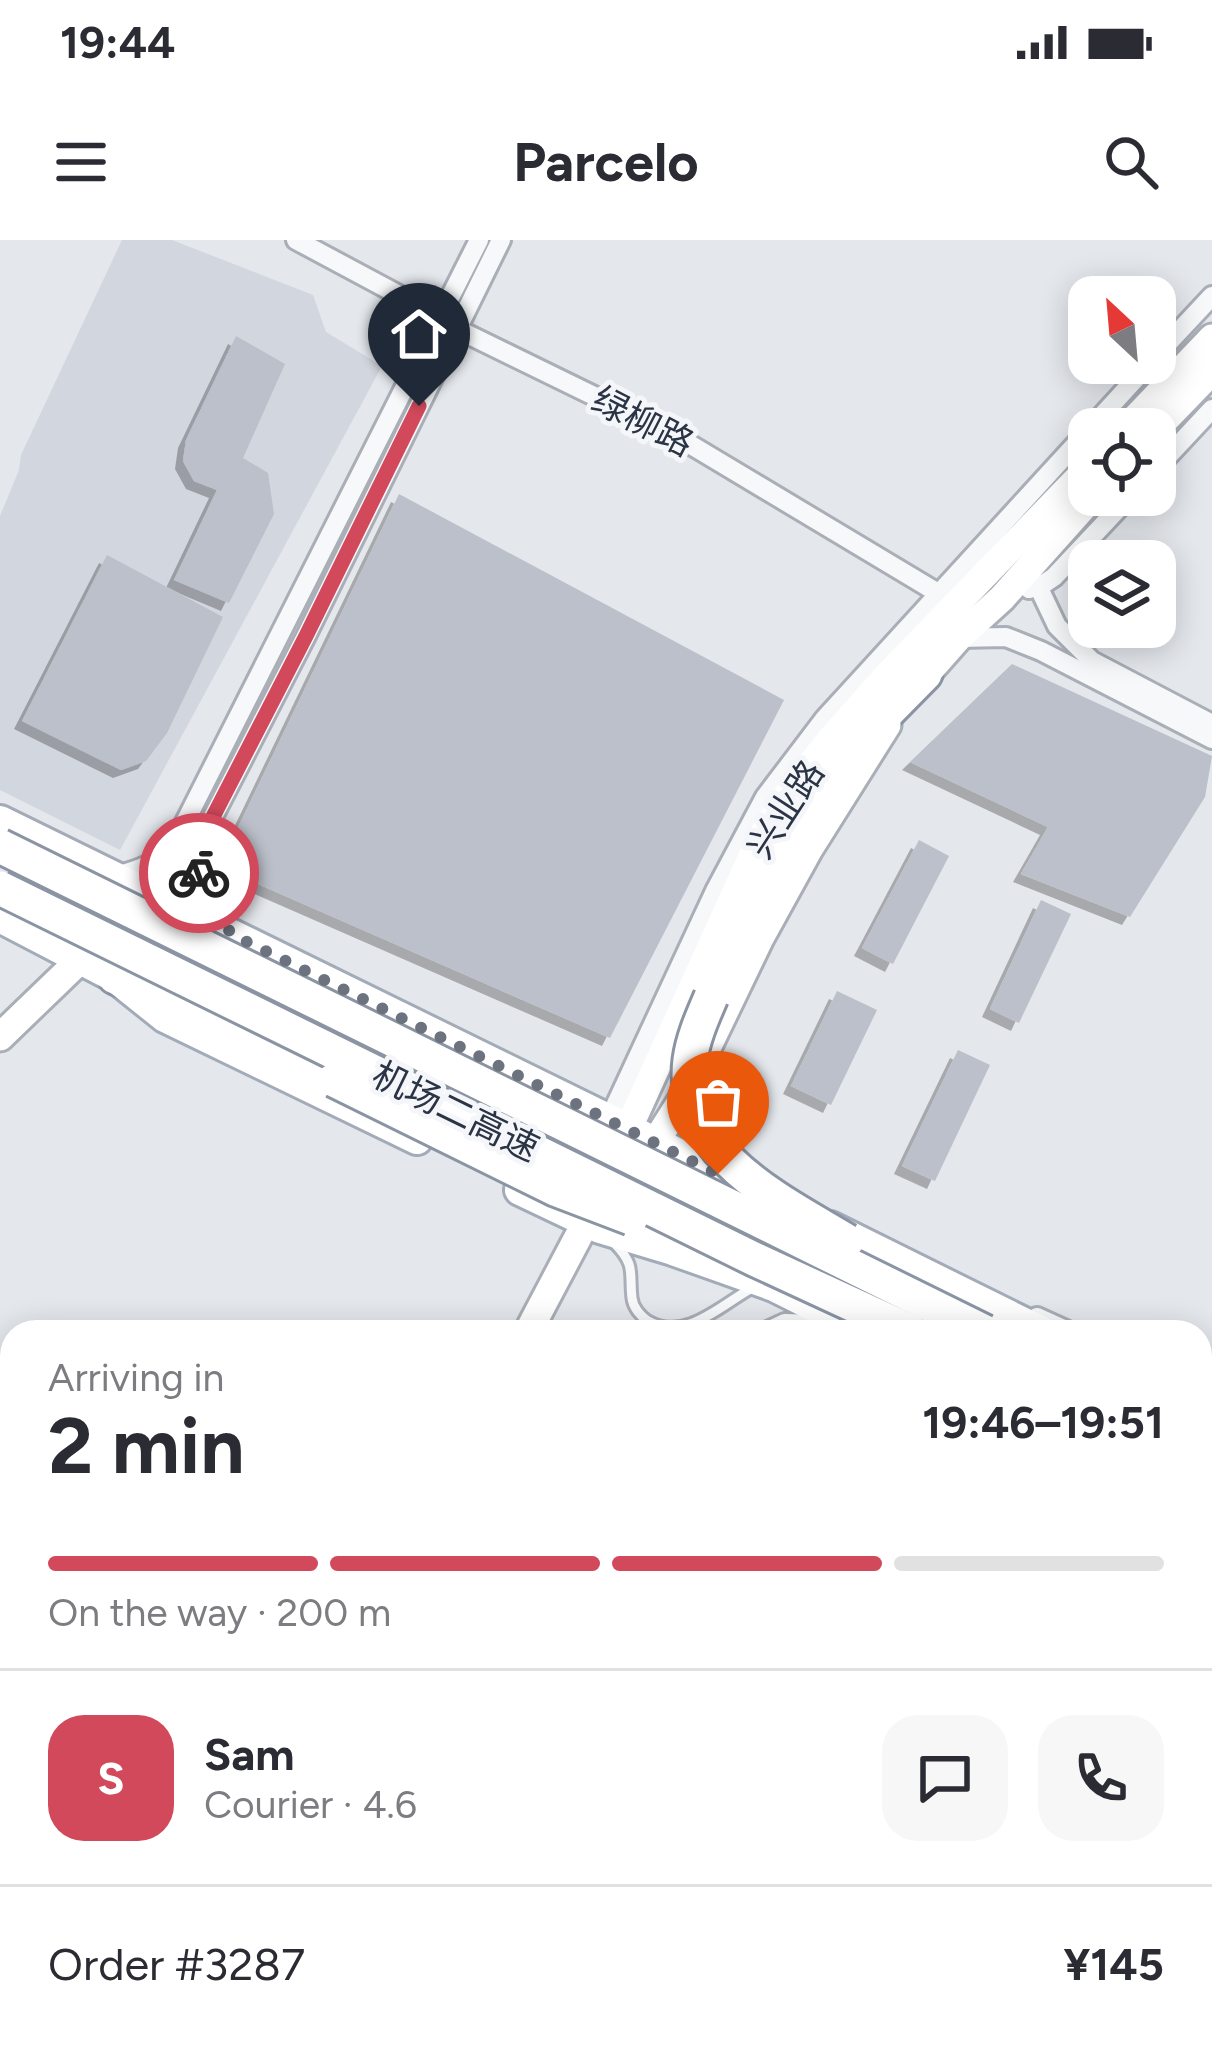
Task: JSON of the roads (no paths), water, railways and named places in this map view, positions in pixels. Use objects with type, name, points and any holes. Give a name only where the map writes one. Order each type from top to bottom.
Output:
[{"type":"highway","points":[[925,674],[856,744],[797,827],[697,1030],[690,1092],[715,1145],[737,1169],[968,1320]]},
{"type":"highway","name":"机场二高速","points":[[0,846],[963,1320]]},
{"type":"highway","name":"机场二高速","points":[[0,888],[764,1273],[882,1320]]},
{"type":"highway","points":[[115,977],[170,999],[580,1200],[764,1273]]},
{"type":"main road","points":[[1145,408],[1212,338]]},
{"type":"main road","points":[[1176,408],[1212,370]]},
{"type":"main road","name":"兴业路","points":[[593,1225],[656,1143],[682,1100],[760,938],[881,734],[958,638],[970,603],[1068,491]]},
{"type":"main road","name":"兴业路","points":[[593,1225],[617,1125],[760,839],[783,803],[858,708],[1070,516]]},
{"type":"main road","points":[[0,821],[1018,1320]]},
{"type":"main road","points":[[0,1037],[148,894]]},
{"type":"main road","points":[[0,917],[115,977],[165,1017],[593,1225],[764,1273],[845,1320]]},
{"type":"main road","points":[[535,1320],[593,1225]]},
{"type":"main road","points":[[551,1320],[593,1225]]},
{"type":"street","name":"绿柳路","points":[[296,240],[448,323],[676,436],[970,603]]},
{"type":"street","points":[[231,934],[198,872],[199,844],[306,636],[448,323],[479,240]]},
{"type":"street","points":[[112,877],[143,869],[174,844],[448,323],[501,240]]},
{"type":"street","points":[[1176,334],[1212,296]]},
{"type":"street","points":[[970,603],[1134,384]]},
{"type":"street","points":[[1176,448],[1212,409]]},
{"type":"street","points":[[970,603],[1038,586],[1054,577],[1111,516]]},
{"type":"street","points":[[1038,586],[1057,626],[1092,662],[1212,724]]},
{"type":"street","points":[[958,638],[1006,637],[1041,651],[1212,740]]},
{"type":"street","points":[[944,1283],[970,1286],[1044,1320]]},
{"type":"lane","points":[[593,1225],[626,1255],[633,1270],[632,1303],[648,1320]]},
{"type":"lane","points":[[698,1320],[755,1287],[764,1273]]}]
